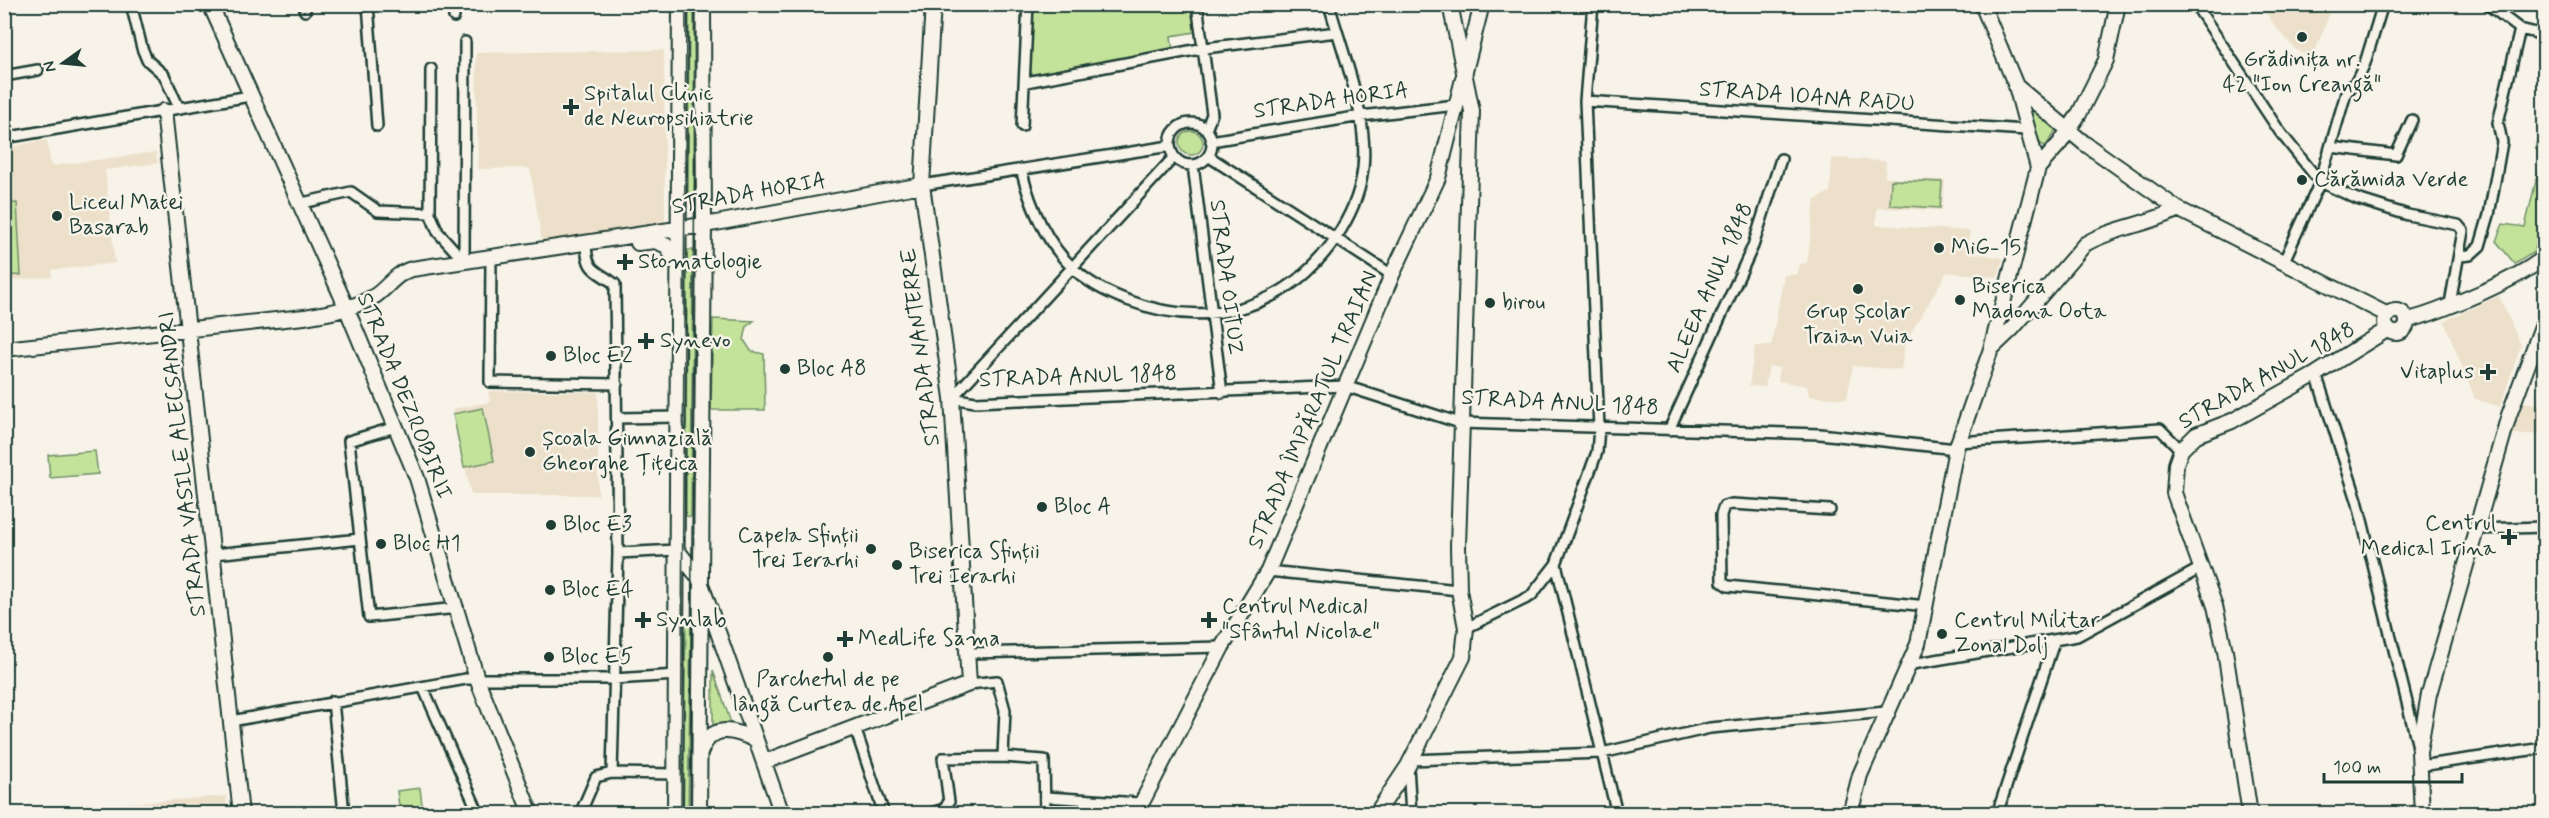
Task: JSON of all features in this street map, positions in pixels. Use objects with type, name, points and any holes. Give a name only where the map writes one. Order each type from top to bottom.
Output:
[{"type":"street","points":[[131,4],[147,60],[164,75],[179,108]]},
{"type":"street","name":"STRADA DEZROBIRII","points":[[210,4],[346,308],[424,497],[477,679],[531,813]]},
{"type":"street","points":[[368,4],[377,126]]},
{"type":"street","points":[[453,4],[454,17]]},
{"type":"street","points":[[675,813],[680,4]]},
{"type":"street","points":[[699,813],[699,578],[704,224],[703,4]]},
{"type":"street","name":"STRADA NANTERRE","points":[[933,4],[922,185],[952,398],[969,684]]},
{"type":"street","points":[[1022,126],[1026,82],[1028,4]]},
{"type":"street","points":[[1197,4],[1205,48],[1212,114],[1206,130]]},
{"type":"street","points":[[1022,169],[1035,213],[1058,252],[1073,269],[1113,294],[1136,303],[1183,314],[1210,314],[1247,307],[1275,296],[1307,271],[1335,238],[1352,208],[1361,181],[1364,143],[1360,116],[1329,4]]},
{"type":"street","points":[[1376,813],[1409,763],[1463,657],[1466,628],[1459,590],[1460,423],[1472,111],[1450,4]]},
{"type":"street","name":"STRADA ÎMPĂRATUL TRAIAN","points":[[1138,808],[1222,648],[1268,571],[1392,275],[1438,178],[1482,4]]},
{"type":"street","points":[[1466,628],[1531,596],[1556,564],[1598,452],[1599,428],[1585,101],[1593,4]]},
{"type":"street","points":[[1982,4],[2016,86],[2038,168]]},
{"type":"street","points":[[1850,813],[1860,775],[1886,712],[1911,664],[1927,606],[1956,446],[1991,349],[2038,168],[2068,131],[2106,60],[2118,4]]},
{"type":"street","points":[[2194,4],[2280,132],[2320,182],[2357,199],[2421,218],[2458,225],[2463,231],[2450,304]]},
{"type":"street","points":[[2284,261],[2320,182],[2346,93],[2357,80],[2365,63],[2383,4]]},
{"type":"street","points":[[2487,4],[2520,29],[2544,35]]},
{"type":"street","points":[[2460,256],[2470,255],[2480,246],[2489,215],[2502,142],[2498,123],[2520,29]]},
{"type":"street","points":[[1026,82],[1205,48],[1336,32]]},
{"type":"street","points":[[464,261],[465,42]]},
{"type":"street","points":[[431,69],[430,213],[438,232],[464,261]]},
{"type":"street","points":[[4,76],[38,70]]},
{"type":"street","points":[[2016,86],[2068,131],[2178,208],[2284,261],[2388,322]]},
{"type":"street","points":[[4,138],[250,96]]},
{"type":"street","name":"STRADA IOANA RADU","points":[[1585,101],[2026,130]]},
{"type":"street","name":"STRADA HORIA","points":[[1211,141],[1360,116],[1456,105]]},
{"type":"street","name":"STRADA VASILE ALECSANDRI","points":[[164,111],[242,813]]},
{"type":"street","points":[[2331,147],[2396,155],[2412,120]]},
{"type":"street","points":[[1195,123],[1206,130],[1211,141],[1208,156],[1193,165],[1174,157],[1170,147],[1172,134],[1182,125],[1195,123]]},
{"type":"street","name":"STRADA HORIA","points":[[4,349],[304,317],[346,308],[376,295],[405,271],[586,244],[922,185],[1170,147]]},
{"type":"street","points":[[1208,156],[1392,275]]},
{"type":"street","points":[[952,398],[1174,157]]},
{"type":"street","name":"ALEEA ANUL 1848","points":[[1669,430],[1753,246],[1781,159]]},
{"type":"street","name":"STRADA OITUZ","points":[[1193,165],[1210,314],[1222,393]]},
{"type":"street","points":[[298,204],[351,192],[378,211],[430,213]]},
{"type":"street","points":[[1991,349],[2013,328],[2085,244],[2097,237],[2166,215],[2178,208]]},
{"type":"street","points":[[612,773],[618,553],[615,284],[590,268],[586,260],[586,244],[597,248],[658,242],[667,246],[678,267]]},
{"type":"street","points":[[491,257],[490,382],[617,384]]},
{"type":"street","points":[[2450,304],[2543,260]]},
{"type":"street","name":"STRADA ANUL 1848","points":[[952,398],[975,402],[1345,386],[1460,423],[1820,435],[1956,446],[2160,429],[2181,450],[2196,435],[2232,421],[2316,374],[2388,322],[2395,333],[2403,331],[2407,320],[2450,304]]},
{"type":"street","points":[[2419,759],[2429,694],[2509,415],[2544,321]]},
{"type":"street","points":[[2316,374],[2357,500],[2419,759],[2422,813]]},
{"type":"street","points":[[617,418],[679,417]]},
{"type":"street","points":[[396,427],[349,441],[369,617],[458,608]]},
{"type":"street","points":[[2181,450],[2174,476],[2174,493],[2215,606],[2225,651],[2250,813]]},
{"type":"street","points":[[1830,510],[1732,504],[1724,506],[1720,515],[1722,582],[1728,586],[1927,606]]},
{"type":"street","points":[[2478,529],[2544,527]]},
{"type":"street","points":[[214,554],[360,539]]},
{"type":"street","points":[[677,550],[699,578],[782,813]]},
{"type":"street","points":[[618,553],[677,550]]},
{"type":"street","points":[[1556,564],[1617,813]]},
{"type":"street","points":[[1911,664],[2054,642],[2077,636],[2201,568]]},
{"type":"street","points":[[1268,571],[1459,590]]},
{"type":"street","points":[[677,615],[699,615]]},
{"type":"street","points":[[1997,813],[2054,642]]},
{"type":"street","points":[[699,652],[710,645],[724,645]]},
{"type":"street","points":[[968,653],[1222,648]]},
{"type":"street","points":[[231,721],[333,701],[477,679],[614,679],[677,675]]},
{"type":"street","points":[[764,762],[969,684],[997,681],[1005,710],[1003,757]]},
{"type":"street","points":[[423,687],[479,813]]},
{"type":"street","points":[[333,701],[344,813]]},
{"type":"street","points":[[1409,763],[1602,753],[1710,728],[1886,712]]},
{"type":"street","points":[[855,728],[884,813]]},
{"type":"street","points":[[699,755],[706,740],[715,733],[730,731],[756,740]]},
{"type":"street","points":[[2419,759],[2544,748]]},
{"type":"street","points":[[929,813],[944,809],[949,802],[944,758],[1003,757],[1044,760],[1045,813]]},
{"type":"street","points":[[1409,763],[1411,813]]},
{"type":"street","points":[[580,813],[596,777],[612,773],[676,774]]},
{"type":"street","points":[[1046,797],[1138,808]]},
{"type":"shaded area","name":"Grădinița nr. 42 \"Ion Creangă\"","points":[[2261,5],[2333,5],[2312,59],[2295,49],[2274,25]]},
{"type":"shaded area","name":"Spitalul Clinic de Neuropsihiatrie","points":[[664,50],[665,221],[542,242],[530,168],[478,169],[476,53]]},
{"type":"shaded area","name":"Liceul Matei Basarab","points":[[47,140],[51,166],[156,152],[158,163],[105,170],[115,263],[52,270],[52,277],[5,281],[5,148]]},
{"type":"shaded area","name":"Grup Școlar Traian Vuia","points":[[1832,158],[1886,161],[1885,178],[1945,180],[1942,210],[1877,208],[1876,225],[1970,231],[1967,252],[2003,258],[1998,277],[1947,272],[1905,343],[1901,370],[1853,366],[1847,399],[1809,396],[1807,386],[1778,381],[1779,368],[1769,366],[1765,387],[1749,386],[1755,346],[1771,346],[1784,275],[1797,274],[1799,264],[1807,263],[1815,200],[1830,192]]},
{"type":"shaded area","name":"Vitaplus","points":[[2499,296],[2521,345],[2500,407],[2475,399],[2444,321]]},
{"type":"shaded area","name":"Școala Gimnazială Gheorghe Țițeica","points":[[488,391],[598,392],[598,495],[471,495],[453,409],[490,402]]},
{"type":"shaded area","points":[[2522,402],[2544,405],[2544,434],[2512,434]]},
{"type":"shaded area","points":[[226,796],[228,813],[97,813],[95,806]]},
{"type":"green space","points":[[689,5],[694,5],[694,195],[688,195]]},
{"type":"green space","points":[[1028,5],[1197,5],[1202,31],[1171,36],[1173,54],[1026,82]]},
{"type":"green space","points":[[2027,104],[2056,130],[2046,146],[2040,144]]},
{"type":"green space","points":[[2544,110],[2544,220],[2534,252],[2515,264],[2496,241],[2503,224],[2525,227],[2543,151],[2535,149]]},
{"type":"green space","points":[[1191,131],[1200,134],[1203,143],[1200,152],[1191,155],[1182,152],[1179,143],[1182,134]]},
{"type":"green space","points":[[1891,180],[1942,182],[1940,208],[1890,205]]},
{"type":"green space","points":[[17,203],[21,275],[5,276],[5,204]]},
{"type":"green space","points":[[687,250],[693,250],[691,517],[686,516]]},
{"type":"green space","points":[[713,319],[754,321],[747,326],[744,340],[751,351],[764,354],[765,410],[711,410]]},
{"type":"green space","points":[[483,408],[494,461],[464,467],[453,414]]},
{"type":"green space","points":[[95,451],[98,474],[50,478],[48,455]]},
{"type":"green space","points":[[686,623],[691,623],[688,813],[683,814]]},
{"type":"green space","points":[[713,670],[732,726],[713,728]]},
{"type":"green space","points":[[420,788],[423,813],[400,813],[397,791]]},
{"type":"tram line","points":[[681,814],[686,4]]},
{"type":"tram line","points":[[690,814],[696,4]]},
{"type":"place","name":"Grădinița nr. 42 \"Ion Creangă\"","points":[[2302,37]]},
{"type":"place","name":"Spitalul Clinic de Neuropsihiatrie","points":[[571,107]]},
{"type":"place","name":"Cărămida Verde","points":[[2302,180]]},
{"type":"place","name":"Liceul Matei Basarab","points":[[57,216]]},
{"type":"place","name":"MiG-15","points":[[1939,248]]},
{"type":"place","name":"Stomatologie","points":[[625,262]]},
{"type":"place","name":"Grup Școlar Traian Vuia","points":[[1858,289]]},
{"type":"place","name":"Biserica Madona Oota","points":[[1960,300]]},
{"type":"place","name":"birou","points":[[1490,303]]},
{"type":"place","name":"Synevo","points":[[646,341]]},
{"type":"place","name":"Bloc E2","points":[[551,356]]},
{"type":"place","name":"Bloc A8","points":[[785,369]]},
{"type":"place","name":"Vitaplus","points":[[2488,372]]},
{"type":"place","name":"Școala Gimnazială Gheorghe Țițeica","points":[[530,452]]},
{"type":"place","name":"Bloc A","points":[[1042,507]]},
{"type":"place","name":"Bloc E3","points":[[551,525]]},
{"type":"place","name":"Centrul Medical Irina","points":[[2509,537]]},
{"type":"place","name":"Bloc H1","points":[[381,544]]},
{"type":"place","name":"Capela Sfinții Trei Ierarhi","points":[[871,549]]},
{"type":"place","name":"Biserica Sfinții Trei Ierarhi","points":[[897,565]]},
{"type":"place","name":"Bloc E4","points":[[550,590]]},
{"type":"place","name":"Synlab","points":[[643,620]]},
{"type":"place","name":"Centrul Medical \"Sfântul Nicolae\"","points":[[1209,620]]},
{"type":"place","name":"Centrul Militar Zonal Dolj","points":[[1942,634]]},
{"type":"place","name":"MedLife Sama","points":[[845,639]]},
{"type":"place","name":"Bloc E5","points":[[549,657]]},
{"type":"place","name":"Parchetul de pe lângă Curtea de Apel","points":[[828,657]]}]
